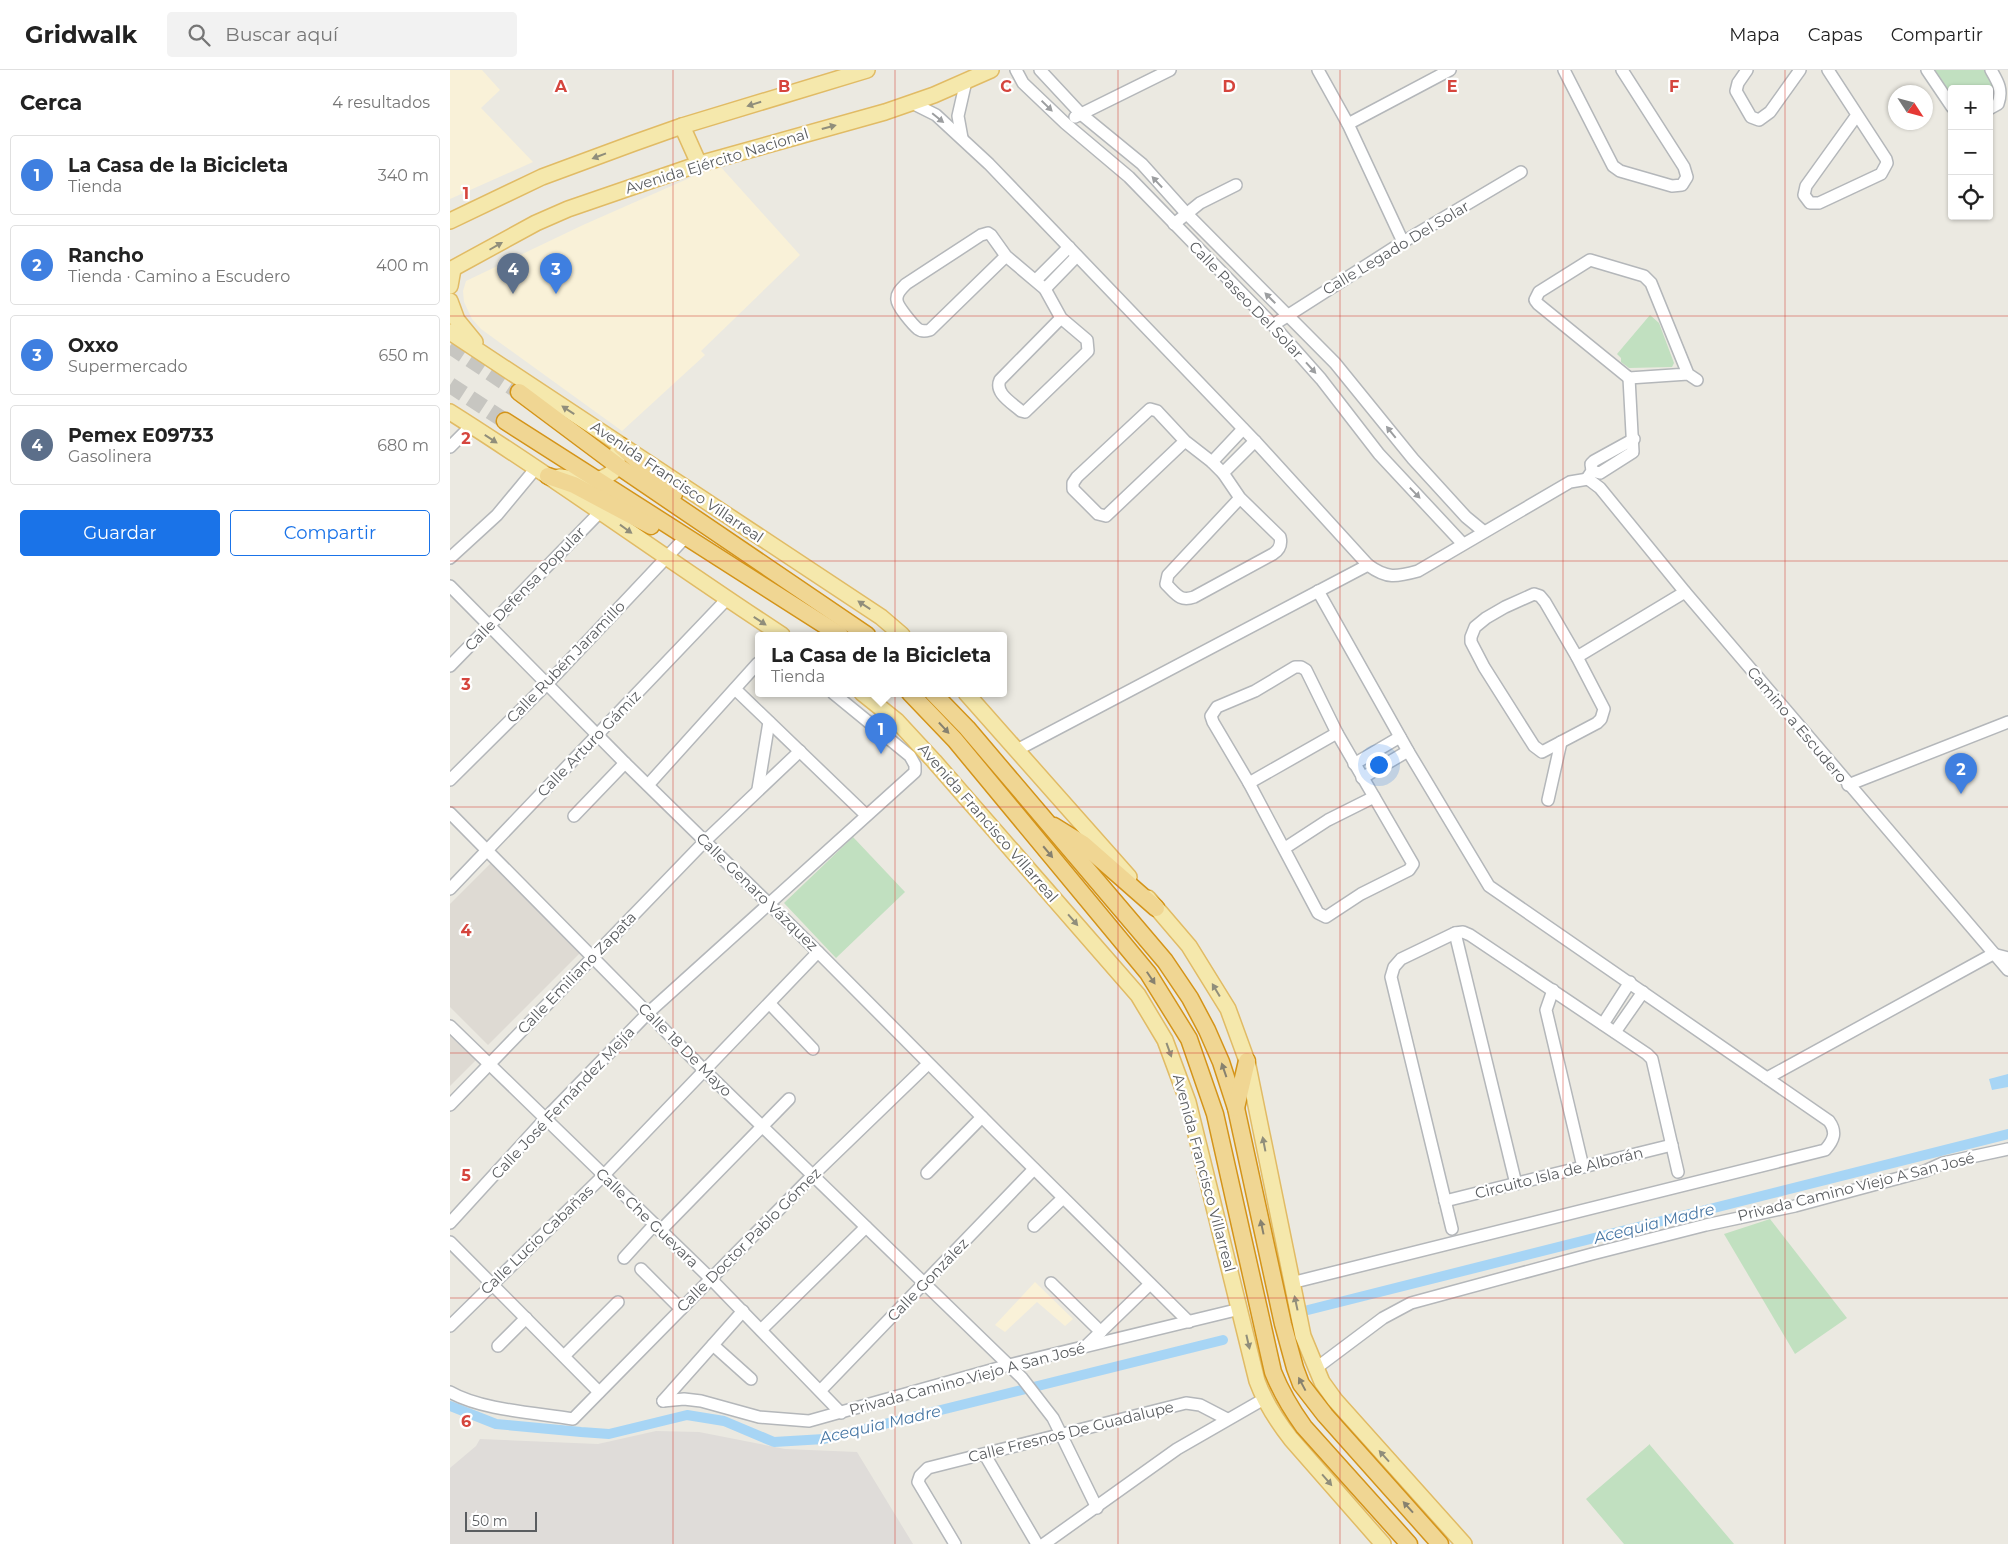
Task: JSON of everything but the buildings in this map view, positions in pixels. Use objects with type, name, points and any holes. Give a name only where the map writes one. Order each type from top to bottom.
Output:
[{"type":"highway","name":"Avenida Francisco Villarreal","points":[[519,392],[618,466],[863,632]]},
{"type":"highway","points":[[505,421],[835,632]]},
{"type":"highway","points":[[621,446],[672,492],[712,523],[743,551]]},
{"type":"highway","points":[[542,472],[574,485],[755,581]]},
{"type":"highway","name":"Avenida Francisco Villarreal","points":[[914,697],[955,740],[1148,973],[1189,1039],[1215,1114],[1273,1372],[1290,1408],[1304,1427],[1409,1544]]},
{"type":"highway","points":[[937,697],[972,734],[1044,821],[1165,961],[1190,998],[1221,1062],[1236,1108],[1283,1324],[1294,1368],[1301,1384],[1325,1415],[1440,1544]]},
{"type":"highway","points":[[1044,821],[1083,844],[1156,908]]},
{"type":"highway","points":[[1236,1108],[1247,1061]]},
{"type":"highway","points":[[1350,1477],[1398,1544]]},
{"type":"main road","points":[[454,217],[542,177],[682,126],[843,74],[867,70]]},
{"type":"main road","name":"Avenida Ejército Nacional","points":[[451,270],[536,223],[646,181],[934,96],[991,70]]},
{"type":"main road","points":[[682,126],[700,164]]},
{"type":"main road","points":[[450,286],[451,270]]},
{"type":"main road","points":[[450,301],[453,313],[461,327],[489,358]]},
{"type":"main road","name":"Avenida Francisco Villarreal","points":[[450,332],[881,616],[899,632]]},
{"type":"main road","points":[[450,412],[542,472],[777,632]]},
{"type":"main road","points":[[542,472],[598,480],[607,478],[618,466],[618,457],[612,447],[592,425]]},
{"type":"main road","name":"Avenida Francisco Villarreal","points":[[867,697],[897,721],[934,761],[1138,994],[1156,1023],[1165,1040],[1188,1102],[1257,1382],[1264,1399],[1279,1424],[1291,1439],[1383,1544]]},
{"type":"main road","points":[[970,697],[1189,946],[1228,1009],[1247,1061],[1291,1283],[1303,1336],[1315,1369],[1334,1400],[1464,1544]]},
{"type":"street","name":"Calle Paseo Del Solar","points":[[1016,70],[1023,83],[1065,123],[1129,177],[1273,325],[1321,379],[1396,473],[1463,544]]},
{"type":"street","name":"Calle Paseo Del Solar","points":[[1040,70],[1081,114],[1142,164],[1186,213],[1335,363],[1413,459],[1466,517],[1483,532]]},
{"type":"street","points":[[1065,123],[1170,70]]},
{"type":"street","points":[[1318,70],[1348,124],[1403,242]]},
{"type":"street","points":[[1348,124],[1450,70]]},
{"type":"street","points":[[1564,70],[1613,166],[1620,171],[1672,186],[1682,184],[1686,177],[1684,167],[1622,70]]},
{"type":"street","points":[[1748,70],[1738,82],[1736,91],[1751,117],[1759,120],[1770,112],[1800,70]]},
{"type":"street","points":[[1828,70],[1886,159],[1886,167],[1881,174],[1812,205],[1808,202],[1804,191],[1857,115]]},
{"type":"street","points":[[1927,70],[1948,101]]},
{"type":"street","points":[[1991,70],[2000,85],[2001,91],[1998,104],[1993,107]]},
{"type":"street","points":[[962,138],[958,116],[966,81]]},
{"type":"street","points":[[912,103],[936,115],[962,138],[1244,429],[1368,565],[1381,574],[1398,577],[1418,571],[1570,482],[1590,475],[1591,464],[1594,461],[1634,439],[1629,378],[1535,300],[1540,292],[1590,260],[1644,276],[1651,283],[1692,377],[1629,378]]},
{"type":"street","name":"Calle Legado Del Solar","points":[[1273,325],[1403,242],[1521,172]]},
{"type":"street","points":[[1174,224],[1200,203],[1236,186]]},
{"type":"street","points":[[1006,256],[930,330],[924,332],[919,330],[898,306],[896,299],[898,293],[906,284],[980,235],[988,233],[991,235],[1006,256],[1045,289],[1061,318],[1087,340],[1088,351],[1028,410],[1021,411],[1000,392],[998,385],[1000,380],[1061,318]]},
{"type":"street","points":[[1036,280],[1069,247]]},
{"type":"street","points":[[1045,289],[1078,256]]},
{"type":"street","points":[[1186,441],[1106,516],[1098,514],[1073,489],[1073,483],[1077,477],[1150,409],[1157,411],[1186,441],[1212,462],[1223,473],[1240,498],[1280,537],[1280,548],[1273,554],[1194,597],[1184,600],[1179,598],[1166,584],[1168,575],[1240,498]]},
{"type":"street","points":[[450,447],[471,426]]},
{"type":"street","points":[[1212,462],[1244,429]]},
{"type":"street","points":[[1223,473],[1255,441]]},
{"type":"street","points":[[1396,473],[1413,459]]},
{"type":"street","points":[[450,558],[542,472]]},
{"type":"street","name":"Camino a Escudero","points":[[1590,475],[1685,592],[2008,970]]},
{"type":"street","name":"Calle Defensa Popular","points":[[450,666],[600,511]]},
{"type":"street","name":"Calle Rubén Jaramillo","points":[[450,780],[548,683],[682,542]]},
{"type":"street","points":[[1017,750],[1368,565]]},
{"type":"street","name":"Calle Genaro Vázquez","points":[[450,586],[1189,1322]]},
{"type":"street","points":[[1291,1283],[1825,1150],[1831,1144],[1834,1136],[1834,1127],[1829,1120],[1489,886],[1408,751],[1318,591]]},
{"type":"street","points":[[1577,657],[1685,592]]},
{"type":"street","points":[[1534,594],[1540,596],[1545,602],[1604,709],[1603,715],[1597,723],[1561,742],[1542,752],[1537,749],[1484,667],[1471,642],[1472,633],[1477,624],[1492,614],[1534,594]]},
{"type":"street","name":"Calle Arturo Gámiz","points":[[450,889],[727,599]]},
{"type":"street","points":[[648,785],[755,666]]},
{"type":"street","points":[[1295,667],[1301,667],[1308,675],[1354,764],[1413,864],[1409,870],[1372,887],[1329,915],[1322,917],[1249,783],[1213,722],[1212,716],[1217,707],[1255,691],[1295,667]]},
{"type":"street","points":[[734,689],[866,814]]},
{"type":"street","points":[[769,905],[866,814],[915,772],[915,766],[910,756],[837,697]]},
{"type":"street","points":[[758,789],[769,722]]},
{"type":"street","points":[[1848,785],[2008,722]]},
{"type":"street","points":[[1249,783],[1337,733]]},
{"type":"street","points":[[1354,764],[1400,737]]},
{"type":"street","points":[[1548,800],[1561,742]]},
{"type":"street","name":"Calle Emiliano Zapata","points":[[450,1105],[705,842],[758,789],[800,751]]},
{"type":"street","points":[[1362,778],[1408,751]]},
{"type":"street","points":[[574,816],[625,762]]},
{"type":"street","points":[[1285,848],[1328,820],[1374,797]]},
{"type":"street","name":"Calle 18 De Mayo","points":[[450,813],[705,1072],[866,1226],[923,1285],[1022,1378],[1052,1418],[1097,1508]]},
{"type":"street","name":"Calle José Fernández Mejía","points":[[450,1223],[545,1119],[648,1013],[769,905]]},
{"type":"street","points":[[1452,1229],[1391,977],[1394,967],[1402,959],[1455,933],[1463,932],[1470,935],[1652,1059],[1678,1172]]},
{"type":"street","points":[[1455,933],[1516,1184]]},
{"type":"street","name":"Calle Lucio Cabañas","points":[[450,1326],[603,1176],[705,1072],[818,952]]},
{"type":"street","points":[[1767,1078],[1993,954],[2008,958]]},
{"type":"street","points":[[1602,1024],[1630,982]]},
{"type":"street","points":[[1553,990],[1546,1010],[1583,1167]]},
{"type":"street","points":[[1615,1032],[1643,992]]},
{"type":"street","points":[[770,1004],[813,1049]]},
{"type":"street","name":"Calle Che Guevara","points":[[450,1026],[711,1279],[821,1390],[841,1413]]},
{"type":"street","name":"Calle Doctor Pablo Gómez","points":[[450,1392],[472,1401],[492,1406],[573,1419],[813,1175],[928,1064]]},
{"type":"street","points":[[624,1258],[789,1099]]},
{"type":"street","points":[[927,1173],[982,1117]]},
{"type":"street","name":"Circuito Isla de Alborán","points":[[1445,1201],[1672,1145]]},
{"type":"street","name":"Privada Camino Viejo A San José","points":[[1315,1369],[1383,1318],[1411,1303],[1592,1254],[1706,1225],[1794,1206],[1925,1171],[1943,1164],[2008,1149]]},
{"type":"street","name":"Calle González","points":[[821,1390],[1034,1169]]},
{"type":"street","points":[[1034,1226],[1063,1198]]},
{"type":"street","points":[[762,1330],[866,1226]]},
{"type":"street","points":[[450,1242],[599,1392]]},
{"type":"street","points":[[642,1269],[681,1309]]},
{"type":"street","points":[[1051,1283],[1101,1332]]},
{"type":"street","points":[[1084,1348],[1150,1284]]},
{"type":"street","points":[[564,1356],[618,1302]]},
{"type":"street","name":"Privada Camino Viejo A San José","points":[[713,1345],[663,1401],[684,1399],[701,1401],[759,1417],[809,1421],[1009,1365],[1240,1309]]},
{"type":"street","points":[[743,1311],[713,1345],[751,1378]]},
{"type":"street","points":[[498,1346],[526,1318]]},
{"type":"street","points":[[1044,1544],[1097,1508],[1177,1448],[1264,1399]]},
{"type":"street","name":"Calle Fresnos De Guadalupe","points":[[955,1544],[918,1482],[920,1476],[928,1468],[1186,1403],[1200,1405],[1228,1420]]},
{"type":"street","points":[[985,1455],[1037,1544]]},
{"type":"shaded area","points":[[450,70],[482,70],[500,90],[481,108],[533,162],[450,199]]},
{"type":"shaded area","points":[[719,165],[800,255],[701,351],[705,355],[622,431],[481,329],[472,319],[464,302],[463,291],[466,281],[583,225]]},
{"type":"shaded area","points":[[491,863],[580,953],[488,1045],[450,1007],[450,904]]},
{"type":"shaded area","points":[[450,1035],[476,1060],[450,1086]]},
{"type":"shaded area","points":[[1035,1282],[1073,1319],[1065,1326],[1037,1302],[1005,1332],[995,1325]]},
{"type":"shaded area","points":[[656,1431],[699,1432],[785,1449],[857,1452],[913,1544],[450,1544],[450,1468],[476,1446],[480,1439],[598,1444]]},
{"type":"green space","points":[[1935,70],[1985,70],[1997,92],[1993,101],[1993,85],[1948,85],[1948,90]]},
{"type":"green space","points":[[1650,315],[1659,323],[1674,363],[1672,367],[1629,368],[1621,362],[1621,358],[1617,354]]},
{"type":"green space","points":[[853,837],[905,892],[836,958],[784,903]]},
{"type":"green space","points":[[1770,1219],[1847,1318],[1795,1354],[1724,1234]]},
{"type":"green space","points":[[1650,1444],[1734,1544],[1624,1544],[1586,1499]]},
{"type":"water","points":[[2008,1074],[2008,1087],[1992,1090],[1989,1079]]},
{"type":"waterway","name":"Acequia Madre","points":[[1300,1312],[2008,1134]]},
{"type":"waterway","name":"Acequia Madre","points":[[450,1406],[496,1424],[581,1432],[609,1434],[687,1415],[724,1421],[774,1442],[824,1439],[1223,1340]]},
{"type":"tunnel","points":[[450,346],[519,392]]},
{"type":"tunnel","points":[[450,385],[505,421]]},
{"type":"place","name":"Pemex E09733","points":[[513,294]]},
{"type":"place","name":"Oxxo","points":[[556,294]]},
{"type":"place","name":"La Casa de la Bicicleta","points":[[881,754]]},
{"type":"place","name":"Rancho","points":[[1961,794]]}]
